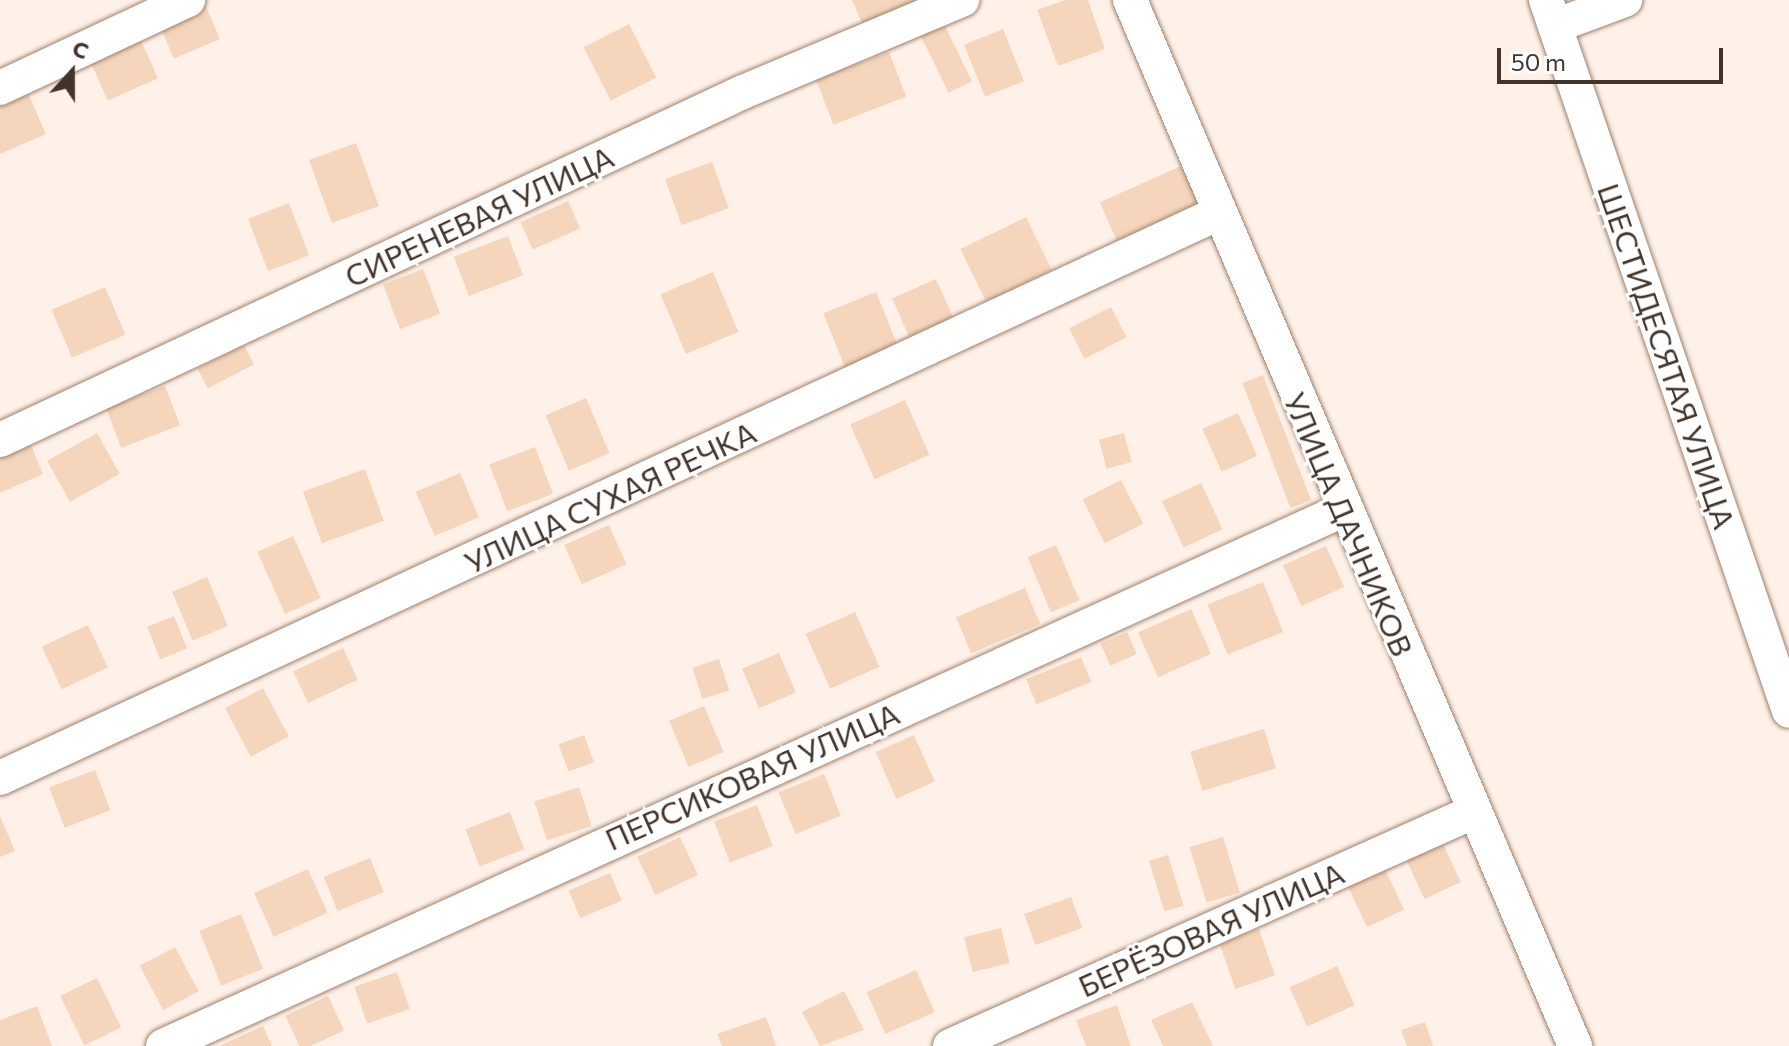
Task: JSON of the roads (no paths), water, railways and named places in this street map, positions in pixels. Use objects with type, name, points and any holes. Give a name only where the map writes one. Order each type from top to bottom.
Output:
[{"type":"street","points":[[0,88],[188,0]]},
{"type":"street","name":"СИРЕНЕВАЯ УЛИЦА","points":[[0,440],[743,92],[962,0]]},
{"type":"street","name":"УЛИЦА ДАЧНИКОВ","points":[[1130,0],[1343,510],[1575,1046]]},
{"type":"street","points":[[1550,13],[1625,0]]},
{"type":"street","name":"ШЕСТИДЕСЯТАЯ УЛИЦА","points":[[1550,13],[1789,711]]},
{"type":"street","name":"УЛИЦА СУХАЯ РЕЧКА","points":[[0,778],[1219,213]]},
{"type":"street","name":"ПЕРСИКОВАЯ УЛИЦА","points":[[163,1046],[1343,510]]},
{"type":"street","name":"БЕРЁЗОВАЯ УЛИЦА","points":[[950,1046],[1473,812]]}]
